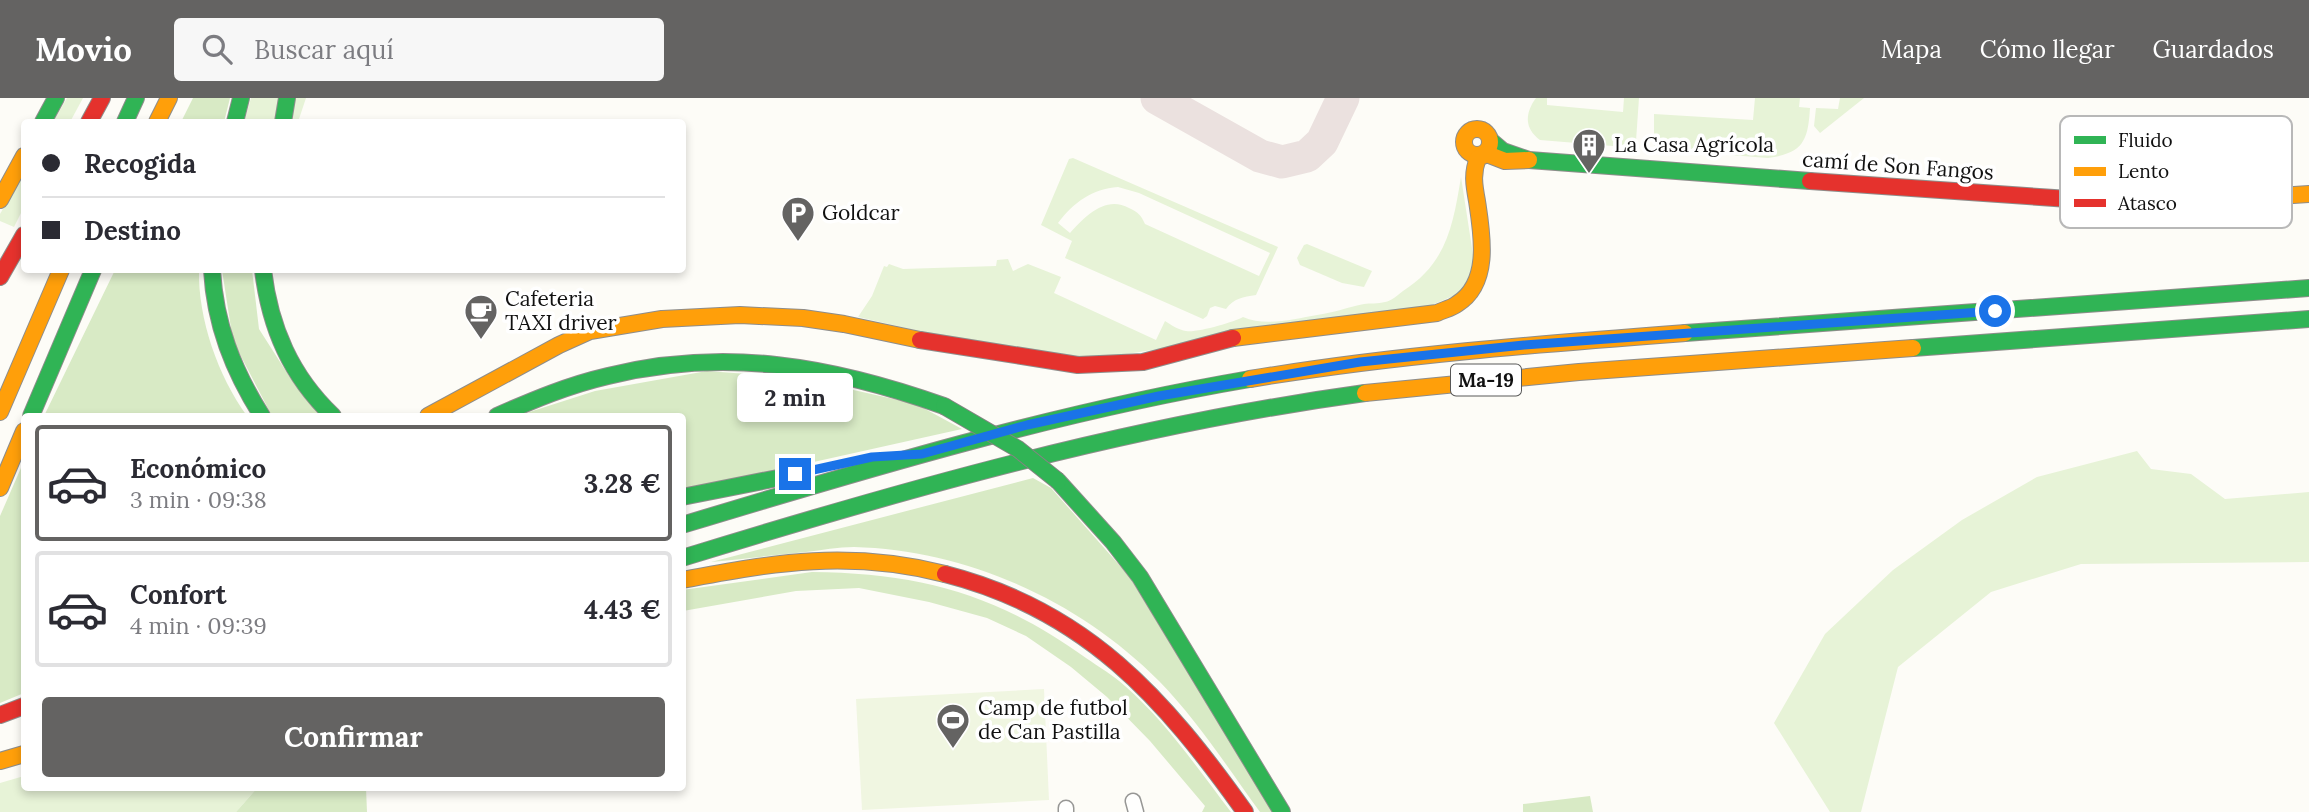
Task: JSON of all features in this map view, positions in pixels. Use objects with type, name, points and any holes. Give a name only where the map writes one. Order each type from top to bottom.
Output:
[{"type":"main road","points":[[45,119],[56,98]]},
{"type":"main road","points":[[91,119],[102,98]]},
{"type":"main road","points":[[126,119],[136,98]]},
{"type":"main road","points":[[159,118],[172,98]]},
{"type":"main road","points":[[236,119],[241,98]]},
{"type":"main road","points":[[284,119],[287,98]]},
{"type":"main road","name":"camí de Son Fangos","points":[[434,413],[590,331],[662,318],[740,315],[803,318],[1050,362],[1104,365],[1158,359],[1216,341],[1252,334],[1444,311],[1457,306],[1467,297],[1480,274],[1482,258],[1472,170],[1487,147],[1490,154],[1510,161],[1530,160],[2060,199]]},
{"type":"main road","points":[[0,200],[21,162]]},
{"type":"main road","points":[[0,277],[21,239]]},
{"type":"main road","points":[[0,412],[60,273]]},
{"type":"main road","points":[[32,413],[92,273]]},
{"type":"main road","points":[[212,273],[220,330],[231,361],[259,413]]},
{"type":"main road","points":[[263,273],[268,307],[284,351],[302,382],[330,413]]},
{"type":"main road","name":"Ma-19","points":[[686,524],[1027,425],[1159,396],[1293,372],[1413,356],[1535,344],[2309,288]]},
{"type":"main road","name":"Ma-19","points":[[686,557],[1044,453],[1187,422],[1303,402],[1518,377],[2309,319]]},
{"type":"main road","points":[[504,413],[542,396],[595,378],[661,365],[726,360],[802,365],[839,372],[878,382],[944,405],[1018,449],[1058,481],[1113,542],[1140,577],[1282,812]]},
{"type":"main road","points":[[0,488],[21,438]]},
{"type":"main road","points":[[686,496],[872,457],[922,454]]},
{"type":"main road","points":[[686,579],[811,560],[862,560],[913,565],[986,585],[1052,617],[1101,649],[1147,691],[1181,729],[1245,812]]},
{"type":"main road","points":[[0,715],[21,707]]},
{"type":"main road","points":[[0,730],[21,723]]},
{"type":"main road","points":[[0,761],[21,755]]},
{"type":"green space","points":[[67,98],[83,98],[72,119],[55,119]]},
{"type":"green space","points":[[193,98],[230,98],[225,119],[182,119]]},
{"type":"green space","points":[[251,98],[279,98],[276,119],[245,119]]},
{"type":"green space","points":[[295,98],[306,98],[299,119],[292,119]]},
{"type":"green space","points":[[1536,98],[1547,98],[1547,105],[1623,112],[1624,98],[1639,98],[1636,141],[1625,147],[1540,140],[1531,130],[1528,120]]},
{"type":"green space","points":[[1755,98],[1800,98],[1799,107],[1810,108],[1808,129],[1797,148],[1789,153],[1768,158],[1654,149],[1654,114],[1753,120]]},
{"type":"green space","points":[[1840,98],[1864,98],[1820,133],[1814,126],[1816,108],[1838,109]]},
{"type":"green space","points":[[1073,158],[1278,247],[1256,295],[1236,300],[1226,309],[1215,306],[1210,308],[1203,319],[1065,258],[1072,241],[1041,225],[1069,159]],"holes":[[[1118,187],[1139,193],[1270,253],[1259,276],[1145,224],[1137,212],[1120,205],[1112,204],[1096,209],[1070,233],[1058,223],[1077,203],[1100,191]]]},
{"type":"green space","points":[[1461,177],[1474,261],[1469,280],[1458,294],[1427,307],[1101,358],[994,348],[858,317],[872,296],[884,266],[889,264],[903,269],[996,266],[997,260],[1008,259],[1013,271],[1028,264],[1061,277],[1054,293],[1156,340],[1165,321],[1181,330],[1191,331],[1215,327],[1243,317],[1280,321],[1364,304],[1382,303],[1418,280],[1439,255],[1451,227]]},
{"type":"green space","points":[[21,178],[21,213],[14,227],[0,221],[0,214]]},
{"type":"green space","points":[[1307,244],[1372,271],[1364,287],[1342,283],[1300,265],[1297,258]]},
{"type":"green space","points":[[114,273],[199,273],[202,308],[212,346],[227,383],[245,413],[45,413]]},
{"type":"green space","points":[[222,273],[252,273],[259,329],[289,376],[318,413],[270,413],[233,341]]},
{"type":"green space","points":[[707,371],[800,378],[916,404],[962,429],[686,490],[686,413],[526,413],[595,391]]},
{"type":"green space","points":[[2137,451],[2151,469],[2191,474],[2225,499],[2309,492],[2309,562],[2081,564],[1991,592],[1898,667],[1861,812],[1830,812],[1774,723],[1825,634],[1893,570],[1962,520],[2037,477]]},
{"type":"green space","points":[[21,468],[21,694],[0,703],[0,516]]},
{"type":"green space","points":[[1033,478],[1051,488],[1129,576],[1273,812],[1260,812],[1186,712],[1159,681],[1128,652],[1058,604],[1019,585],[938,558],[896,550],[836,548],[711,562]]},
{"type":"green space","points":[[812,572],[851,573],[923,583],[989,603],[1053,636],[1116,678],[1140,700],[1181,746],[1231,812],[1202,812],[1205,806],[1150,741],[1107,697],[1071,667],[1026,636],[987,618],[929,602],[859,588],[796,591],[686,610],[686,589]]},
{"type":"green space","name":"Camp de futbol de Can Pastilla","points":[[1044,689],[1049,800],[862,810],[856,699]]},
{"type":"green space","points":[[21,777],[21,791],[254,791],[236,812],[0,812],[0,783]]},
{"type":"green space","points":[[254,791],[366,791],[367,812],[236,812]]},
{"type":"green space","points":[[1590,796],[1593,812],[1523,812],[1523,804]]},
{"type":"taxiway","points":[[1157,98],[1260,156],[1282,162],[1307,156],[1322,142],[1343,98]]},
{"type":"traffic: fast","points":[[45,119],[56,98]]},
{"type":"traffic: fast","points":[[126,119],[136,98]]},
{"type":"traffic: fast","points":[[236,119],[241,98]]},
{"type":"traffic: fast","points":[[284,119],[287,98]]},
{"type":"traffic: fast","points":[[1490,140],[1503,151],[1529,160],[1810,181]]},
{"type":"traffic: fast","points":[[32,413],[92,273]]},
{"type":"traffic: fast","points":[[212,273],[217,309],[227,346],[242,381],[260,413]]},
{"type":"traffic: fast","points":[[263,273],[271,312],[285,350],[305,384],[330,413]]},
{"type":"traffic: fast","points":[[1685,333],[2309,288]]},
{"type":"traffic: fast","points":[[1913,348],[2309,319]]},
{"type":"traffic: fast","points":[[504,413],[551,393],[608,376],[652,367],[736,362],[819,371],[860,380],[944,406]]},
{"type":"traffic: fast","points":[[686,524],[964,443],[1106,408],[1250,379]]},
{"type":"traffic: fast","points":[[686,557],[935,484],[1105,441],[1278,406],[1365,393]]},
{"type":"traffic: fast","points":[[944,406],[1018,449],[1058,481]]},
{"type":"traffic: fast","points":[[686,496],[783,477]]},
{"type":"traffic: fast","points":[[1058,481],[1113,542],[1140,577],[1282,812]]},
{"type":"traffic: slow","points":[[158,119],[169,98]]},
{"type":"traffic: slow","points":[[1477,129],[1486,133],[1490,142],[1486,151],[1477,155],[1468,151],[1464,142],[1468,133],[1477,129]]},
{"type":"traffic: slow","points":[[1233,338],[1437,313],[1455,305],[1468,295],[1480,271],[1482,243],[1474,179],[1478,158],[1487,154],[1505,161],[1529,160]]},
{"type":"traffic: slow","points":[[0,200],[21,162]]},
{"type":"traffic: slow","points":[[2292,195],[2309,194]]},
{"type":"traffic: slow","points":[[0,412],[60,273]]},
{"type":"traffic: slow","points":[[434,413],[590,331],[662,319],[740,315],[803,318],[920,340]]},
{"type":"traffic: slow","points":[[1250,379],[1413,357],[1685,333]]},
{"type":"traffic: slow","points":[[1365,393],[1579,372],[1913,348]]},
{"type":"traffic: slow","points":[[0,488],[21,438]]},
{"type":"traffic: slow","points":[[686,579],[749,568],[813,561],[877,562],[945,574]]},
{"type":"traffic: slow","points":[[0,761],[21,755]]},
{"type":"traffic: jam","points":[[91,119],[102,98]]},
{"type":"traffic: jam","points":[[1810,181],[2060,198]]},
{"type":"traffic: jam","points":[[0,277],[21,240]]},
{"type":"traffic: jam","points":[[920,340],[1078,365],[1143,362],[1233,338]]},
{"type":"traffic: jam","points":[[945,574],[995,590],[1040,610],[1081,635],[1118,664],[1152,696],[1184,732],[1245,812]]},
{"type":"traffic: jam","points":[[0,715],[21,707]]},
{"type":"place","name":"La Casa Agrícola","points":[[1589,175]]},
{"type":"place","name":"Goldcar","points":[[798,243]]},
{"type":"place","name":"Cafeteria TAXI driver","points":[[481,341]]},
{"type":"place","name":"Camp de futbol de Can Pastilla","points":[[953,750]]},
{"type":"route","points":[[795,474],[872,457],[922,454],[1027,425],[1159,396],[1360,362],[1524,345],[1995,311]]}]
